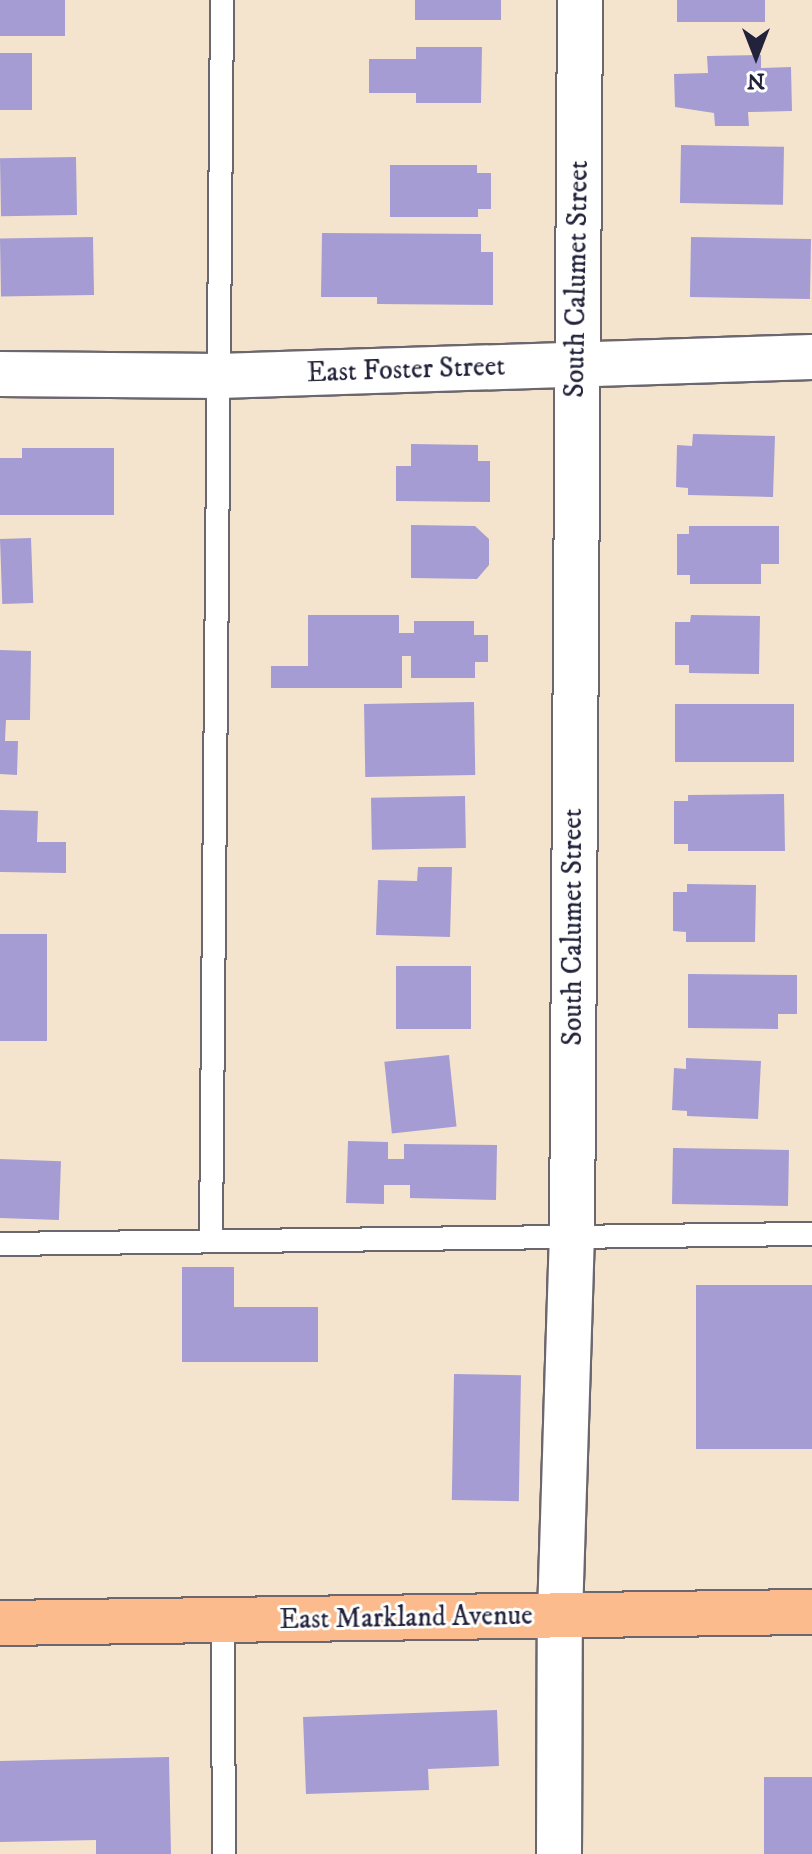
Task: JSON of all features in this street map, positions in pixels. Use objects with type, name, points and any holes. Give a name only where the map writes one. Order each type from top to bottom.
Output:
[{"type":"main road","name":"East Markland Avenue","points":[[0,1623],[812,1612]]},
{"type":"street","name":"South Calumet Street","points":[[559,1854],[560,1615],[572,1239],[580,0]]},
{"type":"street","name":"East Foster Street","points":[[0,374],[219,376],[576,362],[812,357]]},
{"type":"lane","points":[[211,1241],[222,0]]},
{"type":"lane","points":[[0,1244],[812,1234]]},
{"type":"lane","points":[[223,1620],[224,1854]]},
{"type":"building","points":[[0,0],[65,0],[65,36],[0,36]]},
{"type":"building","points":[[415,0],[501,0],[501,20],[415,20]]},
{"type":"building","points":[[677,0],[765,0],[765,22],[677,22]]},
{"type":"building","points":[[416,47],[482,47],[481,103],[416,103],[416,93],[369,93],[369,59],[416,59]]},
{"type":"building","points":[[0,53],[32,53],[32,110],[0,110]]},
{"type":"building","points":[[761,55],[761,68],[791,67],[792,111],[748,112],[749,126],[715,126],[714,113],[675,107],[674,74],[708,73],[707,56]]},
{"type":"building","points":[[681,145],[784,147],[783,205],[680,203]]},
{"type":"building","points":[[76,157],[77,215],[1,216],[0,158]]},
{"type":"building","points":[[390,165],[477,165],[477,173],[491,173],[491,209],[478,209],[478,217],[390,217]]},
{"type":"building","points":[[322,233],[481,234],[481,252],[493,252],[493,305],[377,304],[377,297],[321,297]]},
{"type":"building","points":[[93,237],[94,295],[1,297],[0,239]]},
{"type":"building","points":[[691,237],[811,239],[810,299],[690,297]]},
{"type":"building","points":[[693,434],[775,436],[773,497],[688,495],[688,488],[676,487],[677,445],[692,446]]},
{"type":"building","points":[[411,444],[478,445],[478,461],[490,461],[490,502],[396,501],[396,466],[411,466]]},
{"type":"building","points":[[22,448],[114,448],[114,515],[0,515],[0,458],[22,458]]},
{"type":"building","points":[[411,525],[475,526],[489,539],[489,565],[477,579],[411,578]]},
{"type":"building","points":[[689,526],[779,526],[779,564],[761,564],[761,584],[690,584],[690,575],[677,575],[677,534],[689,534]]},
{"type":"building","points":[[31,538],[33,603],[2,604],[0,539]]},
{"type":"building","points":[[308,615],[399,615],[399,633],[414,633],[414,621],[474,621],[474,635],[488,635],[488,662],[475,662],[475,678],[411,678],[411,656],[402,656],[402,688],[271,688],[271,666],[308,666]]},
{"type":"building","points":[[691,615],[760,616],[759,674],[689,673],[689,665],[675,665],[675,622],[690,622]]},
{"type":"building","points":[[0,650],[31,651],[30,720],[6,720],[5,741],[18,741],[17,775],[0,774]]},
{"type":"building","points":[[474,702],[475,775],[365,777],[364,704]]},
{"type":"building","points":[[675,704],[794,704],[794,762],[675,762]]},
{"type":"building","points":[[784,794],[785,851],[688,851],[688,844],[674,844],[674,801],[688,801],[688,795]]},
{"type":"building","points":[[465,796],[466,848],[372,850],[371,798]]},
{"type":"building","points":[[0,810],[38,811],[37,842],[66,842],[66,873],[0,872]]},
{"type":"building","points":[[418,867],[452,867],[450,937],[376,935],[378,880],[417,881]]},
{"type":"building","points":[[687,884],[756,885],[755,942],[686,942],[686,932],[673,931],[673,892],[687,892]]},
{"type":"building","points":[[0,934],[47,934],[47,1041],[0,1041]]},
{"type":"building","points":[[396,966],[471,966],[471,1029],[396,1029]]},
{"type":"building","points":[[688,974],[797,975],[797,1014],[778,1014],[778,1029],[688,1028]]},
{"type":"building","points":[[449,1055],[457,1127],[392,1133],[384,1062]]},
{"type":"building","points":[[686,1058],[761,1061],[758,1119],[687,1116],[687,1111],[672,1110],[674,1068],[686,1069]]},
{"type":"building","points":[[348,1141],[388,1142],[388,1159],[404,1159],[404,1144],[497,1145],[496,1200],[410,1198],[410,1185],[384,1185],[384,1204],[346,1203]]},
{"type":"building","points":[[673,1148],[789,1150],[788,1206],[672,1204]]},
{"type":"building","points":[[0,1159],[61,1161],[59,1220],[0,1218]]},
{"type":"building","points":[[182,1267],[234,1267],[234,1307],[318,1307],[318,1362],[182,1362]]},
{"type":"building","points":[[696,1285],[812,1285],[812,1449],[696,1449]]},
{"type":"building","points":[[454,1374],[521,1375],[519,1501],[452,1500]]},
{"type":"building","points":[[497,1710],[499,1766],[428,1769],[429,1790],[306,1794],[303,1717]]},
{"type":"building","points":[[169,1757],[171,1854],[96,1854],[96,1840],[0,1842],[0,1761]]},
{"type":"building","points":[[764,1777],[812,1777],[812,1854],[764,1854]]}]
